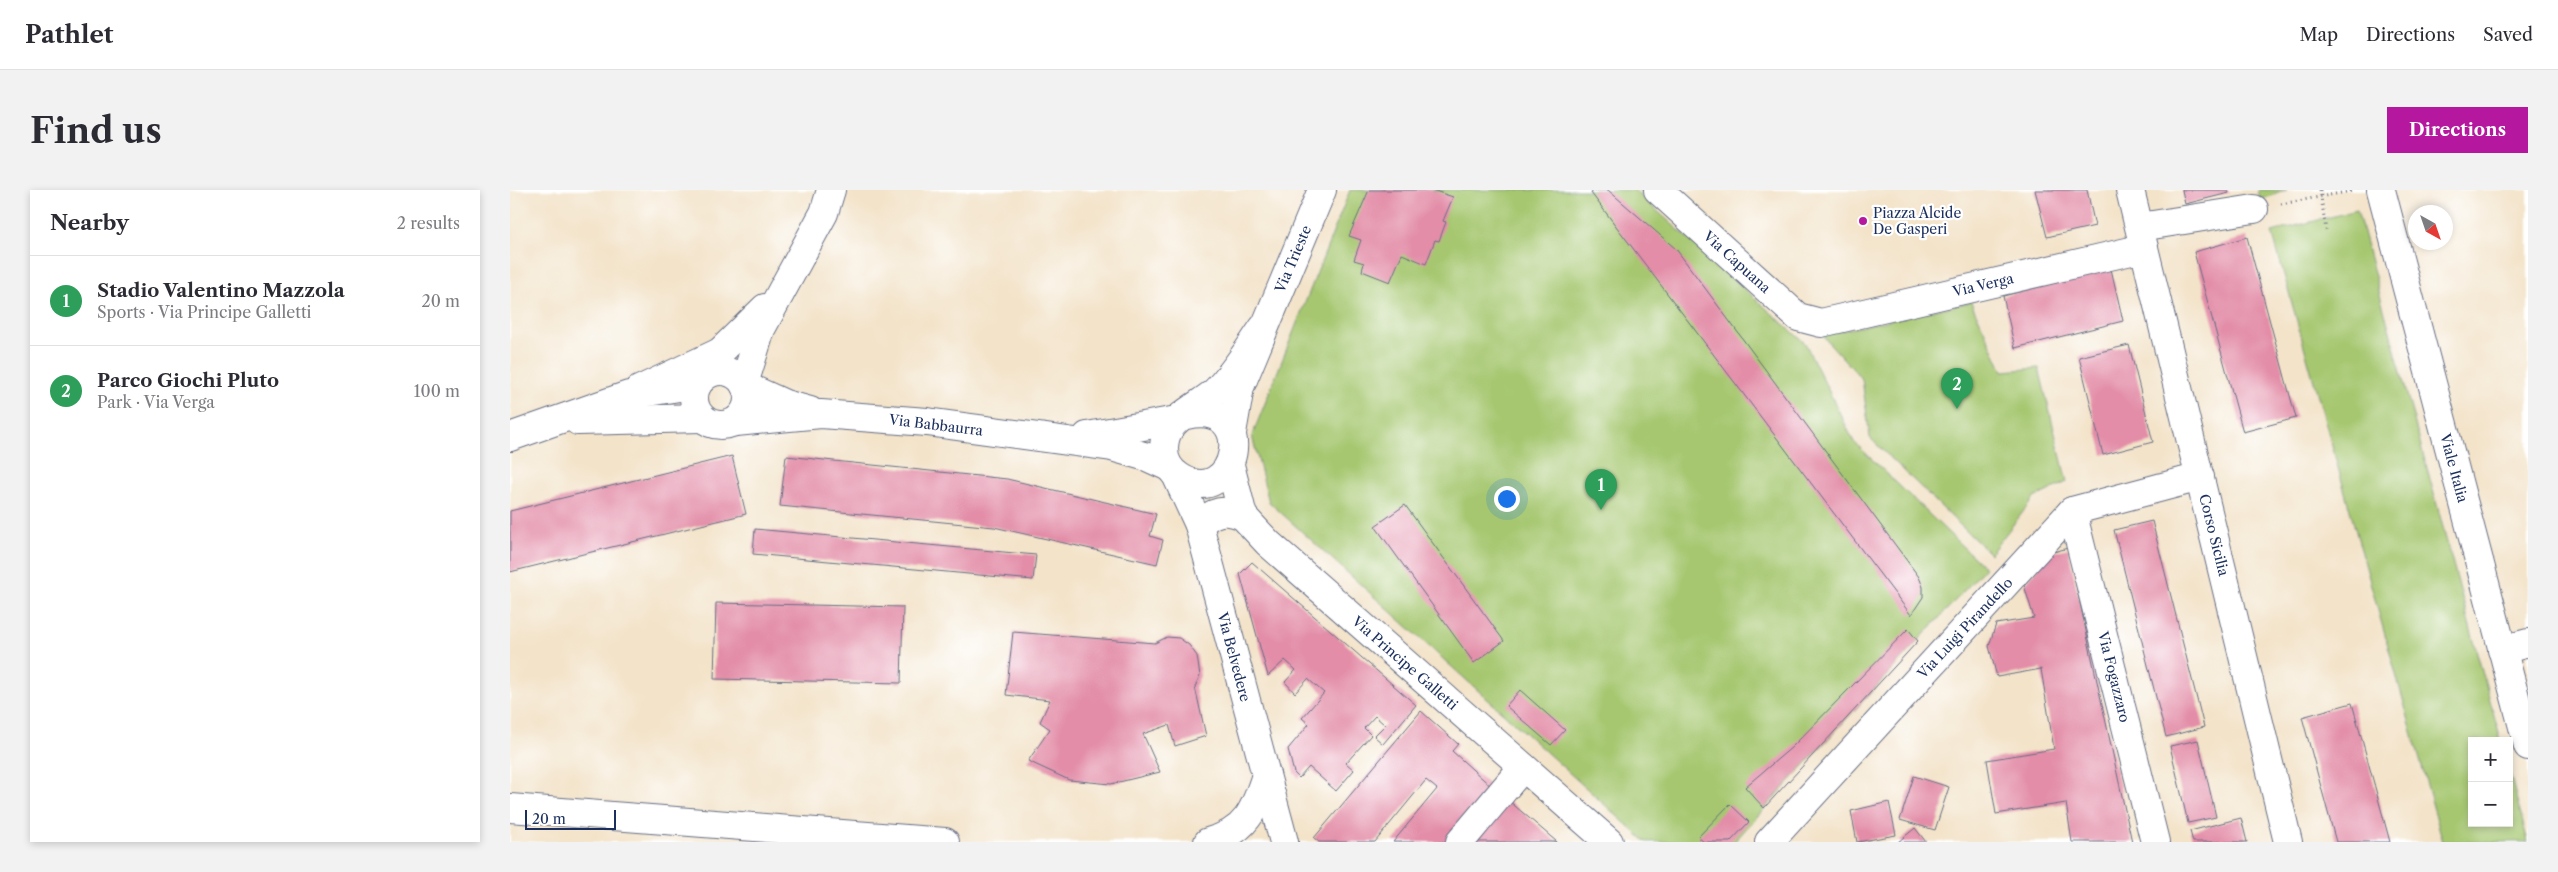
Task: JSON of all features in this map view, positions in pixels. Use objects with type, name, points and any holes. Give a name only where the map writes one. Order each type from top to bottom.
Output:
[{"type":"street","points":[[736,422],[744,414],[748,405],[748,394],[745,385],[761,329],[777,296],[824,212],[831,190]]},
{"type":"street","name":"Via Trieste","points":[[1263,328],[1322,190]]},
{"type":"street","name":"Via Capuana","points":[[1658,190],[1798,317],[1821,323]]},
{"type":"street","name":"Corso Sicilia","points":[[2130,190],[2288,842]]},
{"type":"street","name":"Viale Italia","points":[[2380,191],[2528,746]]},
{"type":"street","points":[[2142,237],[2254,208]]},
{"type":"street","name":"Via Verga","points":[[1821,323],[2142,237]]},
{"type":"street","points":[[702,418],[694,402],[694,393],[700,382],[721,351],[777,296]]},
{"type":"street","points":[[1172,471],[1165,458],[1165,438],[1181,418],[1228,378],[1263,328]]},
{"type":"street","points":[[1050,440],[1112,447],[1147,457],[1185,480],[1206,483],[1224,473],[1230,465],[1234,454],[1232,433],[1240,387],[1263,328]]},
{"type":"street","points":[[755,349],[758,369],[768,386],[785,404]]},
{"type":"street","points":[[510,437],[628,395],[721,351]]},
{"type":"street","points":[[628,395],[700,382],[712,372],[721,371],[730,372],[745,385],[785,404],[821,414]]},
{"type":"street","points":[[1050,440],[1110,433],[1207,413],[1218,417],[1232,433]]},
{"type":"street","points":[[554,421],[702,418],[718,426],[736,422],[821,414]]},
{"type":"street","name":"Via Babbaurra","points":[[821,414],[927,422],[1050,440]]},
{"type":"street","points":[[1230,465],[1242,516]]},
{"type":"street","name":"Via Belvedere","points":[[1172,471],[1200,525],[1284,842]]},
{"type":"street","points":[[2072,511],[2200,477]]},
{"type":"street","points":[[1200,525],[1208,516],[1219,511],[1231,511],[1242,516]]},
{"type":"street","name":"Via Luigi Pirandello","points":[[1769,842],[2072,511]]},
{"type":"street","name":"Via Fogazzaro","points":[[2072,511],[2155,842]]},
{"type":"street","name":"Via Principe Galletti","points":[[1242,516],[1268,543],[1609,842]]},
{"type":"street","points":[[2502,650],[2528,643]]},
{"type":"street","points":[[1460,842],[1523,767]]},
{"type":"street","points":[[1208,842],[1222,839],[1241,827],[1256,807],[1266,775]]},
{"type":"street","points":[[510,808],[945,842]]},
{"type":"path","points":[[2320,190],[2326,230]]},
{"type":"path","points":[[2254,208],[2380,191]]},
{"type":"green space","points":[[1350,190],[1634,190],[1805,343],[1854,442],[1985,568],[1734,842],[1646,842],[1269,502],[1252,436]]},
{"type":"green space","points":[[2258,190],[2287,190],[2260,200]]},
{"type":"green space","points":[[2357,210],[2500,737],[2468,737],[2468,827],[2513,827],[2513,785],[2528,842],[2443,842],[2272,232]]},
{"type":"green space","points":[[1971,302],[2003,371],[2039,368],[2067,482],[2034,498],[1990,554],[1870,438],[1862,379],[1822,335]]},
{"type":"building","points":[[1369,190],[1432,190],[1453,197],[1443,221],[1446,222],[1439,241],[1435,240],[1426,264],[1402,254],[1390,282],[1362,271],[1364,263],[1354,260],[1361,240],[1349,236]]},
{"type":"building","points":[[1596,190],[1608,190],[1676,249],[1919,577],[1923,587],[1923,597],[1911,615],[1591,193]]},
{"type":"building","points":[[2035,190],[2087,190],[2095,226],[2047,237]]},
{"type":"building","points":[[2182,190],[2228,190],[2229,193],[2185,204]]},
{"type":"building","points":[[2247,237],[2296,418],[2243,432],[2194,252]]},
{"type":"building","points":[[2111,269],[2123,321],[2015,348],[2003,296]]},
{"type":"building","points":[[2129,345],[2153,442],[2103,455],[2079,357]]},
{"type":"building","points":[[732,456],[746,514],[510,572],[510,511]]},
{"type":"building","points":[[786,456],[1007,479],[1156,514],[1150,536],[1163,540],[1157,564],[994,527],[780,506]]},
{"type":"building","points":[[1405,505],[1504,641],[1474,663],[1375,526]]},
{"type":"building","points":[[2152,521],[2204,727],[2166,737],[2114,530]]},
{"type":"building","points":[[755,529],[1036,555],[1033,580],[753,554]]},
{"type":"building","points":[[2068,548],[2132,842],[2072,842],[2066,803],[1996,814],[1987,760],[2054,749],[2041,669],[1997,677],[1989,646],[1996,624],[2034,618],[2024,585],[2050,553]]},
{"type":"building","points":[[1252,562],[1416,705],[1383,744],[1374,736],[1385,725],[1375,716],[1364,728],[1371,735],[1346,763],[1354,770],[1336,791],[1309,767],[1299,778],[1294,773],[1288,749],[1309,724],[1302,718],[1324,693],[1308,679],[1295,693],[1285,682],[1296,670],[1285,660],[1268,676],[1240,574]]},
{"type":"building","points":[[716,603],[903,607],[901,683],[714,679]]},
{"type":"building","points":[[1908,629],[1918,641],[1764,808],[1745,787],[1792,747]]},
{"type":"building","points":[[1013,632],[1155,643],[1167,637],[1179,638],[1189,645],[1197,656],[1200,676],[1195,687],[1206,736],[1175,746],[1169,725],[1143,734],[1160,772],[1111,784],[1069,780],[1028,761],[1050,729],[1040,722],[1050,700],[1006,695]]},
{"type":"building","points":[[1520,690],[1565,730],[1551,745],[1506,706]]},
{"type":"building","points":[[2352,703],[2390,842],[2336,842],[2302,717]]},
{"type":"building","points":[[1421,711],[1458,744],[1452,751],[1493,788],[1447,842],[1393,842],[1437,789],[1426,780],[1375,842],[1319,842],[1314,838]]},
{"type":"building","points":[[2198,740],[2216,817],[2188,823],[2170,746]]},
{"type":"building","points":[[1914,776],[1949,787],[1935,830],[1900,820]]},
{"type":"building","points":[[1508,800],[1557,842],[1472,842]]},
{"type":"building","points":[[1889,802],[1896,835],[1857,842],[1851,811]]},
{"type":"building","points":[[1730,804],[1749,822],[1730,842],[1704,842],[1698,837]]},
{"type":"building","points":[[2241,818],[2247,842],[2193,842],[2190,831]]},
{"type":"building","points":[[1915,828],[1926,842],[1898,842]]},
{"type":"place","name":"Piazza Alcide De Gasperi","points":[[1863,221]]},
{"type":"place","name":"Parco Giochi Pluto","points":[[1957,409]]},
{"type":"place","name":"Stadio Valentino Mazzola","points":[[1601,510]]}]
